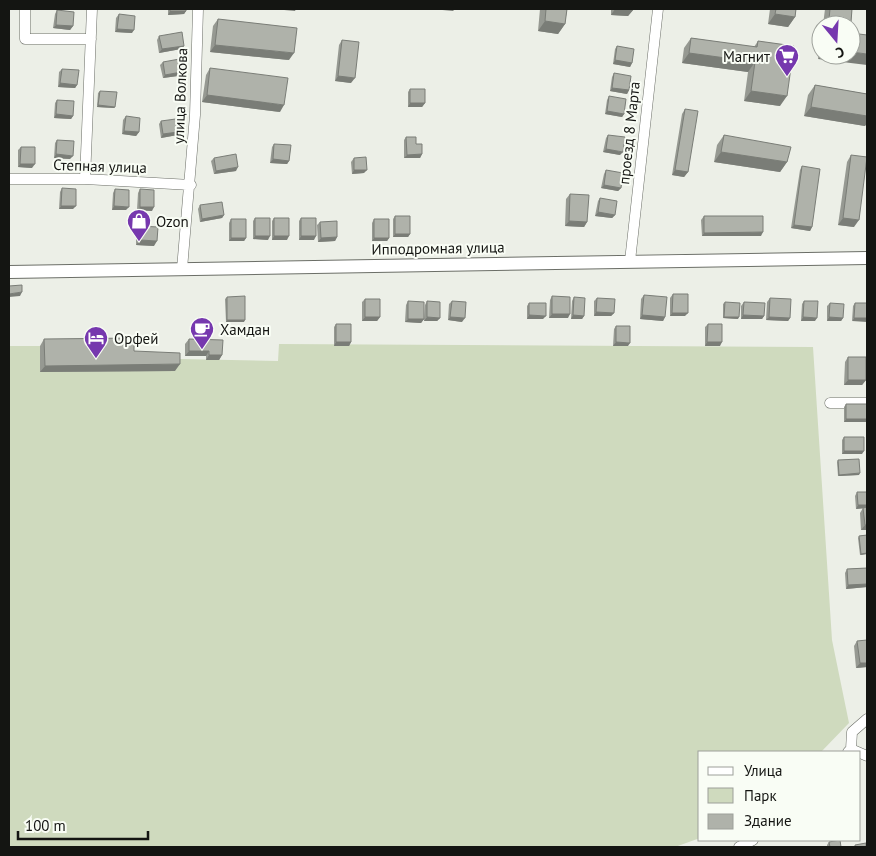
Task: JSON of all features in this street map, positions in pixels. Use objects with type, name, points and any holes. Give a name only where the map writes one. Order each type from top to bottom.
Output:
[{"type":"main road","name":"Ипподромная улица","points":[[9,272],[867,258]]},
{"type":"street","points":[[25,9],[25,39],[91,39]]},
{"type":"street","points":[[85,179],[92,9]]},
{"type":"street","name":"улица Волкова","points":[[182,270],[191,185],[198,9]]},
{"type":"street","name":"проезд 8 Марта","points":[[630,261],[658,9]]},
{"type":"street","name":"Степная улица","points":[[9,178],[85,179],[191,185]]},
{"type":"street","points":[[830,403],[867,403]]},
{"type":"street","points":[[850,750],[852,732],[867,719]]},
{"type":"street","points":[[739,847],[751,841]]},
{"type":"green space","points":[[279,344],[813,347],[832,640],[849,723],[822,751],[698,751],[698,839],[675,847],[9,847],[9,346],[40,346],[130,358],[278,361]]},
{"type":"building","points":[[170,9],[186,9],[186,11],[170,11]]},
{"type":"building","points":[[546,9],[567,9],[565,24],[545,21]]},
{"type":"building","points":[[776,9],[796,9],[795,17],[775,14]]},
{"type":"building","points":[[830,9],[852,9],[852,15],[829,15]]},
{"type":"building","points":[[57,10],[74,12],[73,26],[56,25]]},
{"type":"building","points":[[119,14],[135,16],[134,30],[117,29]]},
{"type":"building","points":[[218,19],[297,28],[294,53],[215,45]]},
{"type":"building","points":[[182,32],[184,46],[162,49],[159,36]]},
{"type":"building","points":[[861,34],[867,35],[867,54],[861,53]]},
{"type":"building","points":[[691,38],[757,47],[758,41],[794,46],[787,96],[751,91],[755,62],[689,53]]},
{"type":"building","points":[[342,40],[359,42],[355,78],[338,76]]},
{"type":"building","points":[[617,46],[634,49],[632,63],[615,60]]},
{"type":"building","points":[[185,58],[187,71],[165,75],[163,62]]},
{"type":"building","points":[[210,68],[288,78],[284,105],[207,95]]},
{"type":"building","points":[[62,69],[79,70],[77,85],[60,83]]},
{"type":"building","points":[[614,73],[631,76],[629,90],[612,88]]},
{"type":"building","points":[[815,85],[867,94],[867,116],[811,107]]},
{"type":"building","points":[[410,89],[425,89],[425,103],[410,103]]},
{"type":"building","points":[[100,91],[117,92],[115,107],[98,105]]},
{"type":"building","points":[[609,96],[626,99],[624,114],[607,111]]},
{"type":"building","points":[[57,100],[74,101],[73,116],[56,114]]},
{"type":"building","points":[[685,109],[698,111],[688,172],[675,170]]},
{"type":"building","points":[[126,116],[140,118],[139,132],[124,131]]},
{"type":"building","points":[[183,118],[185,131],[163,134],[161,121]]},
{"type":"building","points":[[608,135],[625,137],[623,152],[606,149]]},
{"type":"building","points":[[724,135],[791,147],[787,162],[721,152]]},
{"type":"building","points":[[406,137],[416,137],[416,144],[422,144],[422,154],[407,155]]},
{"type":"building","points":[[57,140],[74,141],[73,156],[56,154]]},
{"type":"building","points":[[274,144],[291,145],[289,161],[273,159]]},
{"type":"building","points":[[21,147],[35,147],[35,164],[20,164]]},
{"type":"building","points":[[236,154],[238,167],[216,171],[214,158]]},
{"type":"building","points":[[851,155],[867,157],[859,220],[843,218]]},
{"type":"building","points":[[366,157],[367,170],[354,170],[354,158]]},
{"type":"building","points":[[802,166],[820,169],[812,227],[794,225]]},
{"type":"building","points":[[606,170],[623,173],[621,188],[604,185]]},
{"type":"building","points":[[62,188],[76,189],[76,206],[61,206]]},
{"type":"building","points":[[115,189],[129,190],[129,207],[114,206]]},
{"type":"building","points":[[140,189],[154,190],[154,207],[140,207]]},
{"type":"building","points":[[570,194],[589,195],[587,222],[569,221]]},
{"type":"building","points":[[600,198],[617,201],[615,215],[598,212]]},
{"type":"building","points":[[222,202],[224,215],[202,219],[200,205]]},
{"type":"building","points":[[395,216],[410,216],[410,234],[395,234]]},
{"type":"building","points":[[704,216],[763,216],[763,232],[704,233]]},
{"type":"building","points":[[255,218],[270,218],[270,236],[255,236]]},
{"type":"building","points":[[274,218],[289,218],[289,236],[274,236]]},
{"type":"building","points":[[301,218],[316,218],[316,236],[301,236]]},
{"type":"building","points":[[231,219],[246,219],[246,238],[231,238]]},
{"type":"building","points":[[374,219],[389,219],[389,238],[374,238]]},
{"type":"building","points":[[337,221],[337,237],[321,238],[320,222]]},
{"type":"building","points":[[140,226],[158,227],[157,241],[140,240]]},
{"type":"building","points":[[22,285],[22,292],[9,294],[9,286]]},
{"type":"building","points":[[673,294],[688,294],[688,313],[672,313]]},
{"type":"building","points":[[644,295],[667,297],[665,317],[642,315]]},
{"type":"building","points":[[245,296],[245,320],[227,320],[227,297]]},
{"type":"building","points":[[552,296],[570,297],[570,314],[552,314]]},
{"type":"building","points":[[574,297],[585,298],[584,316],[573,315]]},
{"type":"building","points":[[597,298],[615,299],[614,313],[596,312]]},
{"type":"building","points":[[770,298],[791,299],[790,318],[769,317]]},
{"type":"building","points":[[365,299],[380,299],[380,317],[365,317]]},
{"type":"building","points":[[408,301],[424,302],[424,319],[408,319]]},
{"type":"building","points":[[427,301],[440,302],[440,318],[427,317]]},
{"type":"building","points":[[452,301],[466,302],[465,318],[450,317]]},
{"type":"building","points":[[804,301],[818,301],[817,318],[803,317]]},
{"type":"building","points":[[725,302],[740,303],[739,317],[724,317]]},
{"type":"building","points":[[744,302],[765,303],[764,316],[743,315]]},
{"type":"building","points":[[529,303],[546,303],[546,316],[529,315]]},
{"type":"building","points":[[830,303],[844,304],[843,318],[829,317]]},
{"type":"building","points":[[855,303],[867,303],[867,318],[854,318]]},
{"type":"building","points":[[336,324],[351,324],[351,342],[336,342]]},
{"type":"building","points":[[708,324],[722,324],[722,342],[707,342]]},
{"type":"building","points":[[616,326],[630,326],[630,343],[616,342]]},
{"type":"building","name":"Орфей","points":[[134,338],[134,351],[180,353],[180,364],[45,366],[44,339]]},
{"type":"building","points":[[189,339],[223,340],[222,355],[209,355],[209,351],[189,351]]},
{"type":"building","points":[[848,357],[866,357],[866,380],[848,380]]},
{"type":"building","points":[[846,404],[867,404],[867,419],[846,419]]},
{"type":"building","points":[[844,437],[864,437],[864,451],[844,451]]},
{"type":"building","points":[[859,459],[860,473],[839,475],[838,460]]},
{"type":"building","points":[[857,492],[867,492],[867,505],[858,505]]},
{"type":"building","points":[[867,507],[867,525],[865,525],[863,508]]},
{"type":"building","points":[[867,535],[867,553],[861,554],[859,536]]},
{"type":"building","points":[[867,568],[867,584],[848,585],[847,569]]},
{"type":"building","points":[[867,640],[867,663],[860,663],[857,641]]},
{"type":"building","points":[[840,841],[841,847],[830,847],[829,842]]},
{"type":"building","points":[[866,843],[866,847],[855,847],[855,845]]},
{"type":"place","name":"Магнит","points":[[787,77]]},
{"type":"place","name":"Ozon","points":[[139,242]]},
{"type":"place","name":"Хамдан","points":[[202,350]]},
{"type":"place","name":"Орфей","points":[[96,359]]}]
